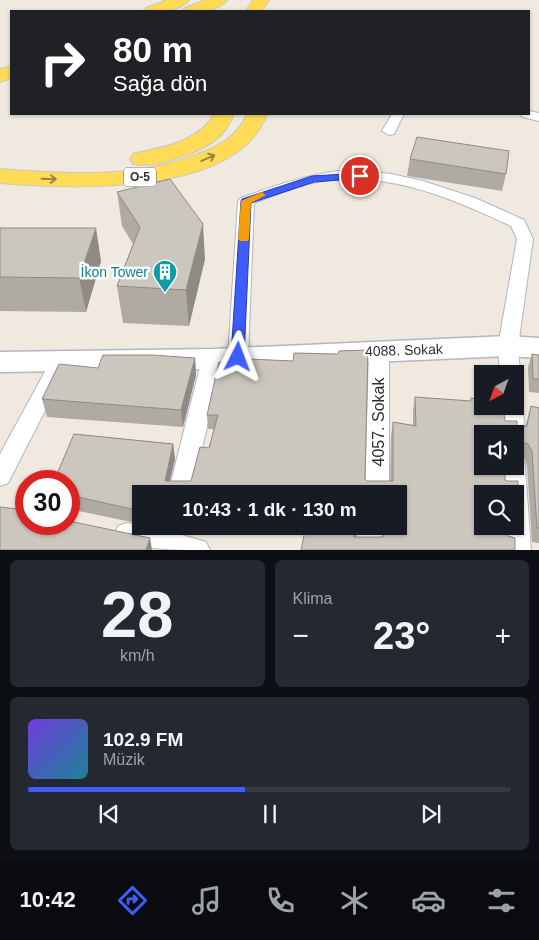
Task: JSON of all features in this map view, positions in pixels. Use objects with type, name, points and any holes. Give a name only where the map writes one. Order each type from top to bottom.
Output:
[{"type":"main road","points":[[155,10],[180,0]]},
{"type":"main road","points":[[175,10],[201,0]]},
{"type":"main road","points":[[194,10],[219,0]]},
{"type":"main road","points":[[205,10],[230,0]]},
{"type":"main road","name":"O-5","points":[[0,158],[96,162],[145,158],[169,152],[199,140],[213,131],[223,115]]},
{"type":"main road","name":"O-5","points":[[0,176],[51,180],[114,180],[175,170],[199,163],[236,143],[249,129],[256,115]]},
{"type":"street","points":[[389,130],[397,115]]},
{"type":"street","points":[[183,485],[225,358],[246,201],[312,179],[344,176],[377,177],[431,187],[483,206],[518,223],[525,239],[508,346],[509,365]]},
{"type":"street","name":"4088. Sokak","points":[[0,362],[225,358],[508,346],[539,348]]},
{"type":"street","name":"4057. Sokak","points":[[377,485],[379,350]]},
{"type":"street","points":[[0,476],[61,360]]},
{"type":"street","points":[[514,475],[518,550]]},
{"type":"street","points":[[105,530],[169,540],[197,550]]},
{"type":"street","points":[[367,550],[370,535]]},
{"type":"building","points":[[417,137],[509,151],[506,174],[410,159]]},
{"type":"building","points":[[170,179],[203,224],[186,290],[117,286],[140,227],[117,192]]},
{"type":"building","points":[[0,228],[96,228],[79,278],[0,277]]},
{"type":"building","points":[[368,350],[365,479],[367,481],[393,481],[393,422],[416,426],[415,397],[471,401],[471,398],[474,399],[474,415],[504,415],[505,421],[517,421],[517,425],[474,425],[474,475],[505,475],[505,480],[518,481],[518,485],[474,485],[474,535],[508,535],[515,538],[515,550],[301,550],[304,535],[383,537],[383,535],[407,535],[407,485],[132,485],[132,509],[80,497],[80,470],[59,470],[74,434],[173,444],[165,481],[191,481],[200,447],[209,448],[218,415],[207,415],[219,362],[226,363],[226,358],[293,361],[294,353],[338,354],[339,351]]},
{"type":"building","points":[[532,354],[539,355],[539,379],[533,379]]},
{"type":"building","points":[[103,355],[152,355],[195,358],[181,410],[42,399],[59,364],[98,368]]},
{"type":"building","points":[[531,406],[539,408],[539,528],[537,528],[532,451],[528,444],[524,442],[524,427],[527,426]]},
{"type":"building","points":[[0,507],[15,509],[15,535],[80,535],[80,523],[150,538],[146,550],[0,550]]},
{"type":"slow traffic","points":[[244,239],[246,201],[262,195]]},
{"type":"place","name":"İkon Tower","points":[[165,293]]},
{"type":"route","points":[[238,357],[246,201],[312,179],[360,176]]}]
